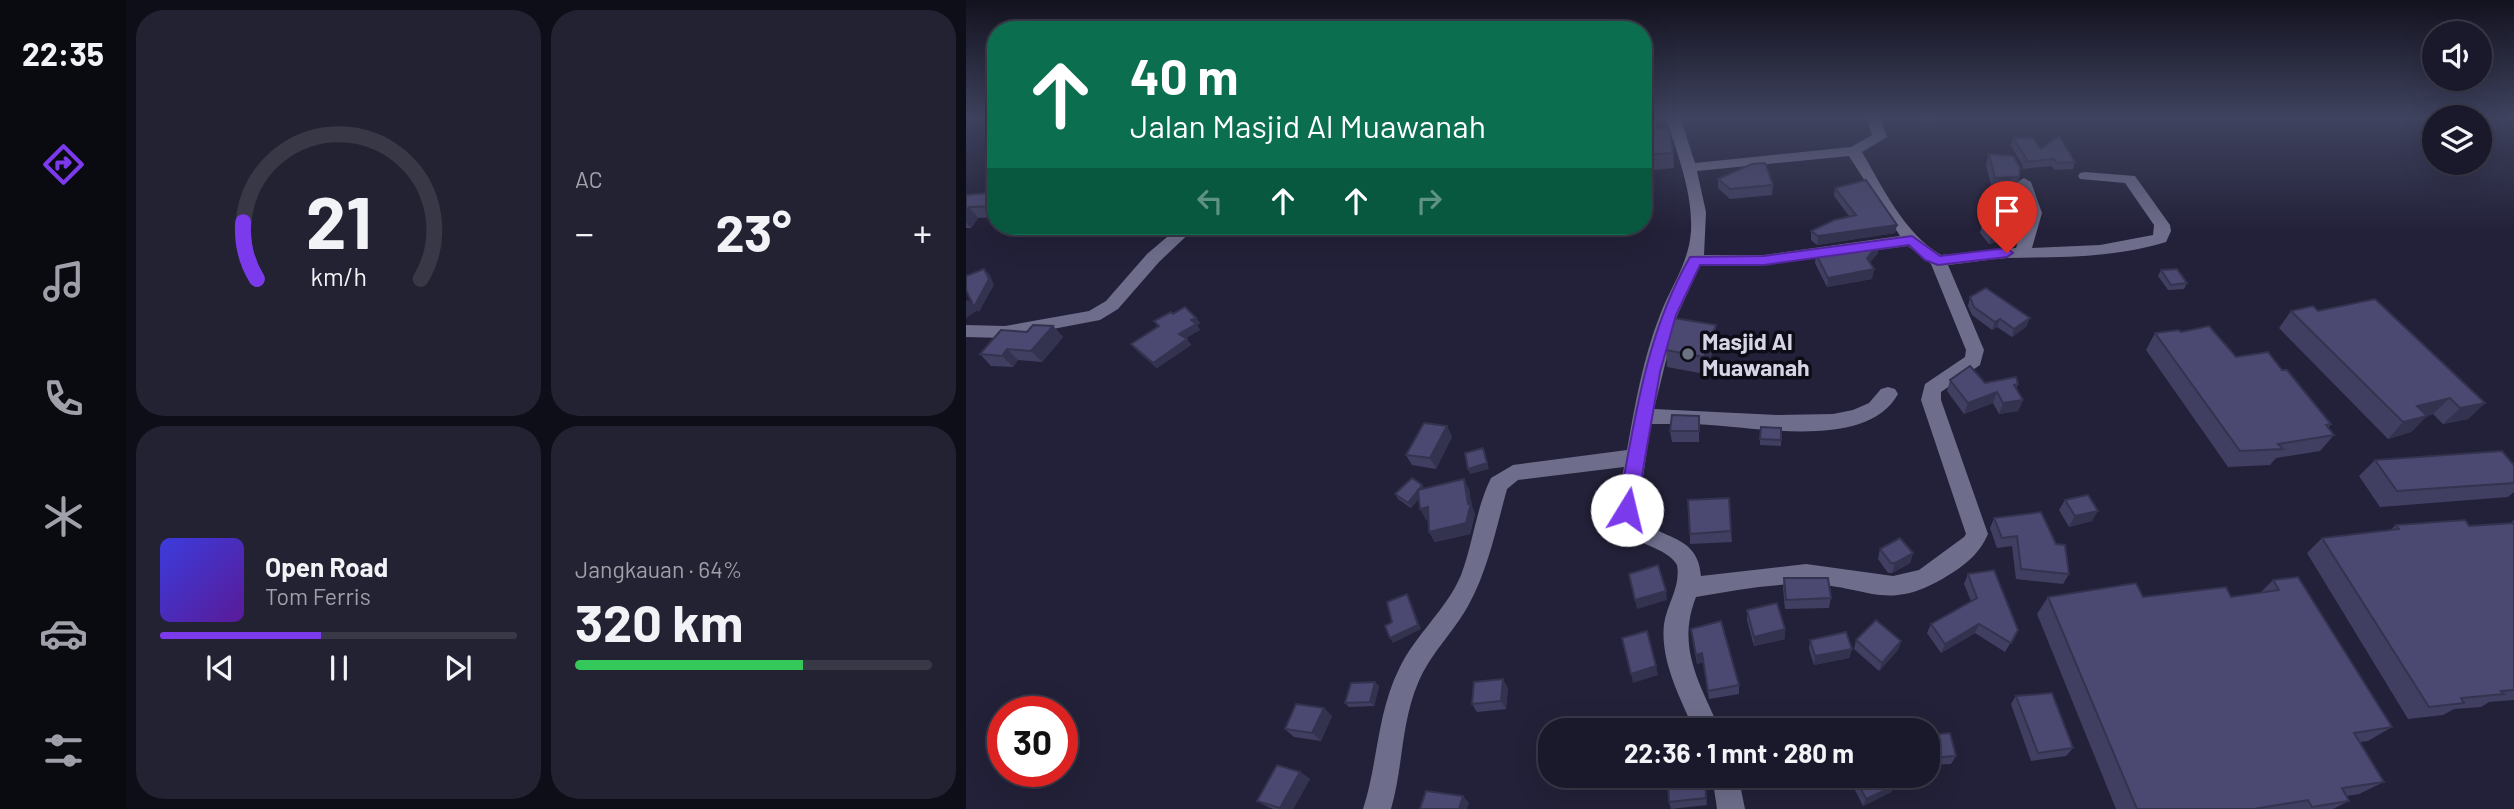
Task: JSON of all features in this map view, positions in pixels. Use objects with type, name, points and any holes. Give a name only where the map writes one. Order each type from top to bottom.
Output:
[{"type":"street","points":[[1683,155],[1698,216],[1699,241],[1695,261],[1668,315],[1643,416],[1627,510],[1628,520],[1642,534],[1674,546],[1682,553],[1689,568],[1689,588],[1676,621],[1676,639],[1680,660],[1702,718]]},
{"type":"street","points":[[1687,168],[1817,155]]},
{"type":"street","points":[[1856,155],[1871,182],[1912,240],[1929,257],[1938,261],[2023,252],[2054,254],[2100,250],[2138,245],[2160,238],[2164,231],[2162,225],[2130,179],[2085,176]]},
{"type":"street","points":[[2023,252],[2034,214],[2024,182]]},
{"type":"street","points":[[966,331],[1005,332],[1094,316],[1112,306],[1153,258],[1179,235]]},
{"type":"street","points":[[1695,261],[1764,260],[1912,240]]},
{"type":"street","points":[[1689,588],[1805,574],[1896,588],[1912,585],[1973,546],[1977,534],[1931,400],[1932,389],[1973,360],[1975,350],[1938,261]]},
{"type":"street","points":[[1643,416],[1799,424],[1845,419],[1863,413],[1884,402],[1888,394]]},
{"type":"street","points":[[1377,809],[1384,788],[1395,715],[1407,678],[1425,645],[1458,602],[1471,578],[1498,484],[1513,473],[1636,457]]},
{"type":"street","points":[[1727,788],[1731,809]]},
{"type":"building","points":[[1989,155],[2013,156],[2020,168],[2019,177],[1995,178]]},
{"type":"building","points":[[2024,155],[2071,155],[2075,162],[2058,163],[2053,159],[2024,162],[2027,160]]},
{"type":"building","points":[[1765,163],[1773,185],[1730,189],[1718,179],[1752,164]]},
{"type":"building","points":[[1866,180],[1897,225],[1818,236],[1811,231],[1834,220],[1856,215],[1835,188]]},
{"type":"building","points":[[987,193],[987,206],[969,207],[966,211],[966,195]]},
{"type":"building","points":[[2000,217],[2009,229],[1992,232],[1983,221]]},
{"type":"building","points":[[1880,243],[1867,258],[1874,269],[1828,278],[1816,254]]},
{"type":"building","points":[[984,269],[989,279],[974,307],[966,290],[966,276]]},
{"type":"building","points":[[2177,269],[2187,283],[2171,285],[2161,270]]},
{"type":"building","points":[[1986,288],[2030,318],[2014,329],[2000,319],[1995,322],[1974,307],[1970,297]]},
{"type":"building","points":[[2375,299],[2485,403],[2460,408],[2450,398],[2417,406],[2427,416],[2403,422],[2291,311],[2313,306],[2318,311]]},
{"type":"building","points":[[1185,307],[1196,318],[1191,320],[1196,324],[1179,334],[1187,339],[1153,363],[1131,344],[1159,326],[1154,321]]},
{"type":"building","points":[[1674,318],[1716,325],[1704,357],[1666,350]]},
{"type":"building","points":[[1033,325],[1053,326],[1031,351],[1007,349],[1002,356],[980,354],[1001,330],[1027,332]]},
{"type":"building","points":[[2209,326],[2236,357],[2268,352],[2282,370],[2287,370],[2331,424],[2326,425],[2334,435],[2278,444],[2283,449],[2240,451],[2155,333],[2181,332]]},
{"type":"building","points":[[1970,366],[1985,383],[2016,377],[2018,384],[2014,385],[2023,400],[2003,403],[1997,392],[1968,403],[1950,380]]},
{"type":"building","points":[[1672,415],[1699,416],[1699,431],[1670,431]]},
{"type":"building","points":[[1424,423],[1447,426],[1430,458],[1406,455]]},
{"type":"building","points":[[1761,427],[1781,428],[1781,440],[1760,439]]},
{"type":"building","points":[[1483,448],[1487,463],[1468,469],[1465,453]]},
{"type":"building","points":[[2502,451],[2514,465],[2514,483],[2397,491],[2375,460]]},
{"type":"building","points":[[1412,478],[1422,485],[1408,503],[1395,494]]},
{"type":"building","points":[[1464,479],[1468,504],[1471,503],[1466,523],[1429,532],[1428,507],[1420,509],[1418,490]]},
{"type":"building","points":[[2088,495],[2098,511],[2075,516],[2065,500]]},
{"type":"building","points":[[1729,498],[1731,531],[1690,534],[1688,500]]},
{"type":"building","points":[[2041,512],[2056,544],[2065,545],[2069,574],[2021,569],[2017,536],[2002,538],[1994,518]]},
{"type":"building","points":[[2465,520],[2469,526],[2514,523],[2514,690],[2501,691],[2504,694],[2461,698],[2464,703],[2429,707],[2322,538],[2399,529],[2396,525]]},
{"type":"building","points":[[1900,538],[1913,553],[1891,563],[1880,549]]},
{"type":"building","points":[[1658,565],[1666,591],[1635,600],[1629,574]]},
{"type":"building","points":[[1994,570],[2018,630],[2011,643],[1979,624],[1945,644],[1931,624],[1977,598],[1968,574]]},
{"type":"building","points":[[2298,577],[2392,727],[2354,733],[2384,782],[2342,788],[2349,801],[2312,807],[2308,800],[2254,809],[2137,809],[2048,597],[2136,583],[2143,597],[2226,587],[2231,597],[2279,590],[2273,580]]},
{"type":"building","points":[[1784,578],[1828,578],[1831,598],[1786,600]]},
{"type":"building","points":[[1407,594],[1418,625],[1390,638],[1385,626],[1392,622],[1387,602]]},
{"type":"building","points":[[1777,603],[1785,629],[1754,637],[1747,610]]},
{"type":"building","points":[[1876,620],[1901,641],[1882,663],[1856,640]]},
{"type":"building","points":[[1721,621],[1739,685],[1708,691],[1702,653],[1696,655],[1691,629]]},
{"type":"building","points":[[1647,631],[1656,666],[1631,674],[1622,638]]},
{"type":"building","points":[[1846,632],[1852,649],[1815,656],[1810,640]]},
{"type":"building","points":[[1503,679],[1501,701],[1472,704],[1474,682]]},
{"type":"building","points":[[1375,682],[1370,702],[1345,703],[1351,683]]},
{"type":"building","points":[[2052,693],[2073,748],[2038,753],[2016,696]]},
{"type":"building","points":[[1296,704],[1324,708],[1312,733],[1285,729]]},
{"type":"building","points":[[1950,733],[1956,756],[1940,757],[1940,734]]},
{"type":"building","points":[[1277,765],[1300,772],[1280,808],[1257,801]]},
{"type":"building","points":[[1668,788],[1706,788],[1706,798],[1669,802]]},
{"type":"building","points":[[1860,788],[1890,788],[1866,799]]},
{"type":"building","points":[[1426,791],[1463,796],[1459,809],[1420,809]]},
{"type":"place","name":"Masjid Al Muawanah","points":[[1688,354]]},
{"type":"route","points":[[1627,510],[1652,372],[1668,315],[1695,261],[1764,260],[1912,240],[1929,257],[1938,261],[2007,253]]}]
